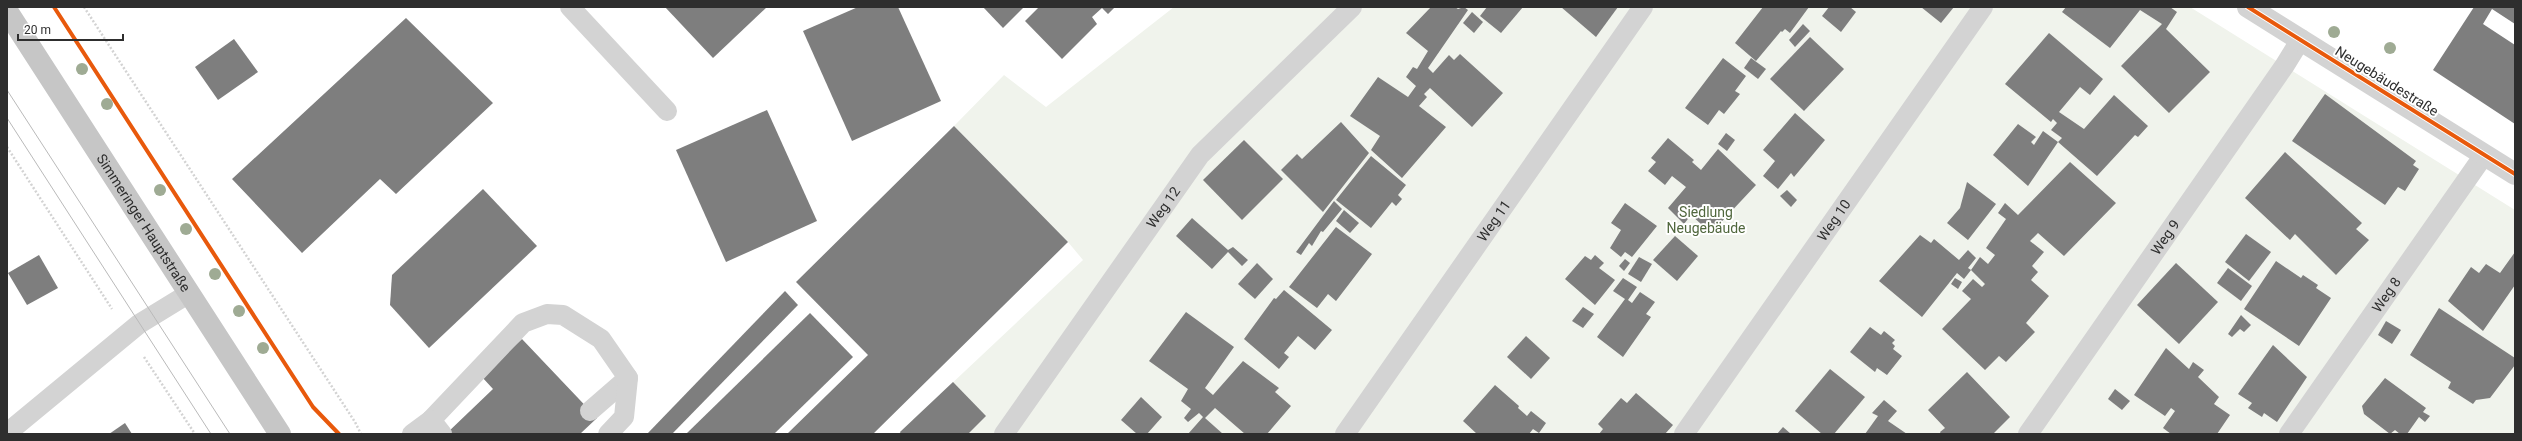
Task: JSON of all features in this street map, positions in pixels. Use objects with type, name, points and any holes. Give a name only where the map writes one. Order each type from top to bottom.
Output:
[{"type":"main road","name":"Simmeringer Hauptstraße","points":[[7,11],[188,294],[280,434]]},
{"type":"street","name":"Neugebäudestraße","points":[[2248,7],[2515,174]]},
{"type":"lane","points":[[570,7],[667,111]]},
{"type":"lane","name":"Weg 12","points":[[1004,434],[1200,155],[1352,7]]},
{"type":"lane","name":"Weg 11","points":[[1345,434],[1643,7]]},
{"type":"lane","name":"Weg 10","points":[[1684,434],[1983,7]]},
{"type":"lane","name":"Weg 9","points":[[2028,434],[2285,65],[2301,39]]},
{"type":"lane","name":"Weg 8","points":[[2289,434],[2484,155]]},
{"type":"lane","points":[[7,433],[128,333],[188,294]]},
{"type":"lane","points":[[412,434],[436,427],[523,323],[547,314],[563,315],[601,339],[628,378],[624,417],[608,434]]},
{"type":"lane","points":[[590,411],[628,378]]},
{"type":"path","points":[[84,7],[355,422],[361,434]]},
{"type":"path","points":[[7,147],[195,434]]},
{"type":"green space","name":"Siedlung Neugebäude","points":[[1174,7],[2190,7],[2515,210],[2515,434],[898,434],[1083,260],[1068,242],[954,126],[1004,75],[1046,107]]},
{"type":"building","points":[[665,7],[767,7],[713,58]]},
{"type":"building","points":[[858,7],[898,7],[941,101],[852,141],[803,31]]},
{"type":"building","points":[[983,7],[1024,7],[1003,28]]},
{"type":"building","points":[[1039,7],[1115,7],[1108,14],[1102,8],[1092,17],[1097,24],[1062,59],[1025,21]]},
{"type":"building","points":[[1431,7],[1455,7],[1458,9],[1464,7],[1468,10],[1428,68],[1433,73],[1449,55],[1454,60],[1460,54],[1503,93],[1472,127],[1430,88],[1424,94],[1427,97],[1419,106],[1446,127],[1402,178],[1371,150],[1380,136],[1350,116],[1378,77],[1408,97],[1416,86],[1406,77],[1413,67],[1417,69],[1428,51],[1406,33]]},
{"type":"building","points":[[1487,7],[1523,7],[1501,33],[1480,16]]},
{"type":"building","points":[[1561,7],[1618,7],[1596,37]]},
{"type":"building","points":[[1763,7],[1809,7],[1790,33],[1785,29],[1782,32],[1781,31],[1756,61],[1735,43]]},
{"type":"building","points":[[1829,7],[1850,7],[1856,12],[1841,32],[1822,16]]},
{"type":"building","points":[[1921,7],[1954,7],[1941,23]]},
{"type":"building","points":[[2066,7],[2170,7],[2177,12],[2166,29],[2210,72],[2169,113],[2121,66],[2162,24],[2140,10],[2110,48],[2062,12]]},
{"type":"building","points":[[2474,7],[2515,7],[2515,24],[2492,9],[2483,24],[2515,45],[2515,124],[2433,70]]},
{"type":"building","points":[[1472,12],[1483,22],[1474,33],[1463,23]]},
{"type":"building","points":[[406,18],[493,103],[396,194],[380,179],[302,253],[232,179]]},
{"type":"building","points":[[1803,24],[1810,31],[1795,47],[1789,40]]},
{"type":"building","points":[[2049,33],[2103,79],[2090,95],[2080,87],[2059,112],[2084,129],[2114,95],[2148,126],[2138,137],[2135,135],[2097,176],[2058,142],[2062,138],[2051,130],[2057,123],[2053,119],[2051,122],[2005,84]]},
{"type":"building","points":[[1810,37],[1844,69],[1804,111],[1770,79]]},
{"type":"building","points":[[234,39],[258,72],[218,100],[195,67]]},
{"type":"building","points":[[1723,58],[1746,76],[1735,91],[1740,94],[1724,114],[1719,110],[1708,125],[1685,108]]},
{"type":"building","points":[[1751,58],[1766,69],[1758,79],[1744,68]]},
{"type":"building","points":[[2325,94],[2416,161],[2413,165],[2419,169],[2405,191],[2398,187],[2385,205],[2292,141]]},
{"type":"building","points":[[767,110],[817,221],[726,262],[676,150]]},
{"type":"building","points":[[1795,113],[1825,140],[1794,177],[1791,173],[1778,189],[1763,176],[1775,161],[1763,150]]},
{"type":"building","points":[[1341,122],[1369,153],[1323,212],[1281,170],[1297,154],[1302,159]]},
{"type":"building","points":[[2018,124],[2036,137],[2031,142],[2034,145],[2043,131],[2058,142],[2028,186],[1993,155]]},
{"type":"building","points":[[954,126],[1068,242],[873,434],[787,434],[868,355],[796,282]]},
{"type":"building","points":[[1726,133],[1735,140],[1727,151],[1718,144]]},
{"type":"building","points":[[1668,138],[1694,160],[1692,162],[1701,170],[1718,149],[1756,185],[1711,233],[1691,215],[1684,224],[1668,208],[1686,187],[1672,176],[1665,185],[1648,171],[1656,162],[1651,158]]},
{"type":"building","points":[[1244,140],[1283,179],[1242,220],[1203,180]]},
{"type":"building","points":[[2285,152],[2362,223],[2356,229],[2369,240],[2336,275],[2295,234],[2290,240],[2245,198]]},
{"type":"building","points":[[1371,156],[1406,185],[1398,195],[1402,199],[1396,206],[1392,202],[1371,228],[1336,200]]},
{"type":"building","points":[[2070,162],[2116,203],[2064,256],[2038,233],[2030,241],[2044,252],[2032,266],[2038,272],[2031,280],[2049,296],[2026,323],[2035,332],[2006,362],[1999,356],[1985,370],[1942,329],[1971,299],[1962,291],[1973,279],[1982,287],[1985,284],[1971,270],[1980,257],[1988,264],[1995,255],[1986,248],[2006,219],[1998,213],[2005,203],[2018,215]]},
{"type":"building","points":[[1967,182],[1996,204],[1968,240],[1947,223],[1960,208]]},
{"type":"building","points":[[483,189],[537,246],[429,348],[390,305],[392,275]]},
{"type":"building","points":[[1787,190],[1797,200],[1791,207],[1780,196]]},
{"type":"building","points":[[1334,201],[1342,209],[1323,232],[1321,231],[1312,246],[1309,243],[1301,255],[1296,252]]},
{"type":"building","points":[[1625,203],[1657,226],[1632,257],[1625,252],[1621,257],[1610,248],[1621,230],[1611,223]]},
{"type":"building","points":[[1344,210],[1359,223],[1350,233],[1336,221]]},
{"type":"building","points":[[1192,218],[1228,250],[1233,247],[1248,260],[1242,266],[1228,252],[1212,269],[1176,236]]},
{"type":"building","points":[[1336,227],[1372,254],[1336,301],[1328,294],[1317,308],[1289,287]]},
{"type":"building","points":[[2246,234],[2271,252],[2249,281],[2225,262]]},
{"type":"building","points":[[1920,235],[1931,243],[1934,239],[1959,260],[1968,250],[1976,258],[1968,268],[1971,270],[1964,279],[1957,273],[1922,317],[1879,281]]},
{"type":"building","points":[[1675,236],[1698,256],[1677,281],[1653,260]]},
{"type":"building","points":[[2515,252],[2515,285],[2483,331],[2448,301],[2471,267],[2479,273],[2486,264],[2500,273]]},
{"type":"building","points":[[39,255],[58,288],[27,305],[8,273]]},
{"type":"building","points":[[1595,255],[1604,263],[1599,268],[1615,280],[1595,305],[1565,279],[1585,256],[1591,260]]},
{"type":"building","points":[[1639,257],[1652,264],[1641,282],[1628,274]]},
{"type":"building","points":[[1625,259],[1630,263],[1624,271],[1619,266]]},
{"type":"building","points":[[2276,261],[2301,278],[2303,275],[2318,285],[2316,288],[2331,298],[2299,346],[2244,309]]},
{"type":"building","points":[[1257,263],[1273,279],[1255,299],[1238,284]]},
{"type":"building","points":[[2176,263],[2218,302],[2179,344],[2137,305]]},
{"type":"building","points":[[2228,268],[2252,286],[2241,301],[2217,283]]},
{"type":"building","points":[[1623,278],[1637,287],[1628,300],[1632,303],[1640,292],[1655,302],[1646,314],[1651,317],[1623,357],[1597,337],[1625,299],[1613,291]]},
{"type":"building","points":[[1955,278],[1962,282],[1958,289],[1951,284]]},
{"type":"building","points":[[1284,290],[1332,330],[1315,350],[1298,336],[1284,353],[1289,357],[1279,369],[1244,339],[1274,298],[1276,299]]},
{"type":"building","points":[[785,291],[798,305],[672,434],[647,434]]},
{"type":"building","points":[[1583,307],[1594,314],[1583,328],[1572,321]]},
{"type":"building","points":[[2439,308],[2515,358],[2515,365],[2490,398],[2476,400],[2473,404],[2448,388],[2451,382],[2410,355]]},
{"type":"building","points":[[1186,312],[1234,347],[1205,388],[1213,395],[1243,361],[1279,388],[1275,392],[1291,406],[1267,434],[1245,434],[1215,408],[1205,418],[1223,434],[1188,434],[1203,417],[1199,413],[1188,422],[1184,418],[1191,409],[1181,401],[1188,389],[1149,361]]},
{"type":"building","points":[[810,313],[853,357],[774,434],[686,434]]},
{"type":"building","points":[[2241,315],[2251,325],[2244,332],[2240,329],[2232,337],[2228,334]]},
{"type":"building","points":[[2386,321],[2401,330],[2392,344],[2378,335]]},
{"type":"building","points":[[1870,327],[1881,335],[1884,331],[1895,340],[1892,343],[1895,346],[1893,349],[1902,356],[1887,375],[1877,368],[1875,372],[1850,352]]},
{"type":"building","points":[[1526,336],[1550,358],[1531,379],[1507,357]]},
{"type":"building","points":[[522,339],[597,418],[580,434],[446,434],[493,389],[482,377]]},
{"type":"building","points":[[2273,345],[2307,377],[2277,422],[2264,413],[2262,417],[2248,408],[2252,403],[2238,394]]},
{"type":"building","points":[[2166,348],[2189,369],[2193,362],[2204,370],[2198,377],[2219,397],[2214,404],[2230,415],[2217,434],[2171,434],[2163,428],[2175,411],[2171,408],[2165,416],[2134,395]]},
{"type":"building","points":[[1830,369],[1865,397],[1834,434],[1822,434],[1795,411]]},
{"type":"building","points":[[1967,372],[2010,417],[1993,434],[1941,434],[1940,432],[1945,428],[1928,410]]},
{"type":"building","points":[[2385,378],[2426,408],[2423,412],[2430,416],[2425,422],[2419,417],[2407,434],[2400,434],[2395,430],[2390,434],[2364,414],[2362,406]]},
{"type":"building","points":[[953,382],[986,416],[968,434],[901,434],[900,432]]},
{"type":"building","points":[[1495,385],[1519,406],[1518,408],[1527,416],[1531,411],[1546,423],[1539,433],[1533,429],[1529,434],[1477,434],[1463,421]]},
{"type":"building","points":[[2115,389],[2130,401],[2122,410],[2108,399]]},
{"type":"building","points":[[1636,393],[1673,425],[1665,434],[1599,434],[1603,429],[1598,424],[1621,398],[1627,403]]},
{"type":"building","points":[[1141,397],[1162,417],[1147,434],[1137,434],[1121,420]]},
{"type":"building","points":[[1884,400],[1897,411],[1888,421],[1907,434],[1865,434],[1878,416],[1872,413]]},
{"type":"building","points":[[125,423],[132,434],[109,434]]},
{"type":"building","points":[[1783,427],[1791,434],[1777,434]]},
{"type":"tram line","points":[[7,90],[230,434]]},
{"type":"tram line","points":[[7,118],[211,434]]},
{"type":"cycle path","points":[[54,7],[313,407],[339,434]]},
{"type":"cycle path","points":[[2248,7],[2515,174]]}]
